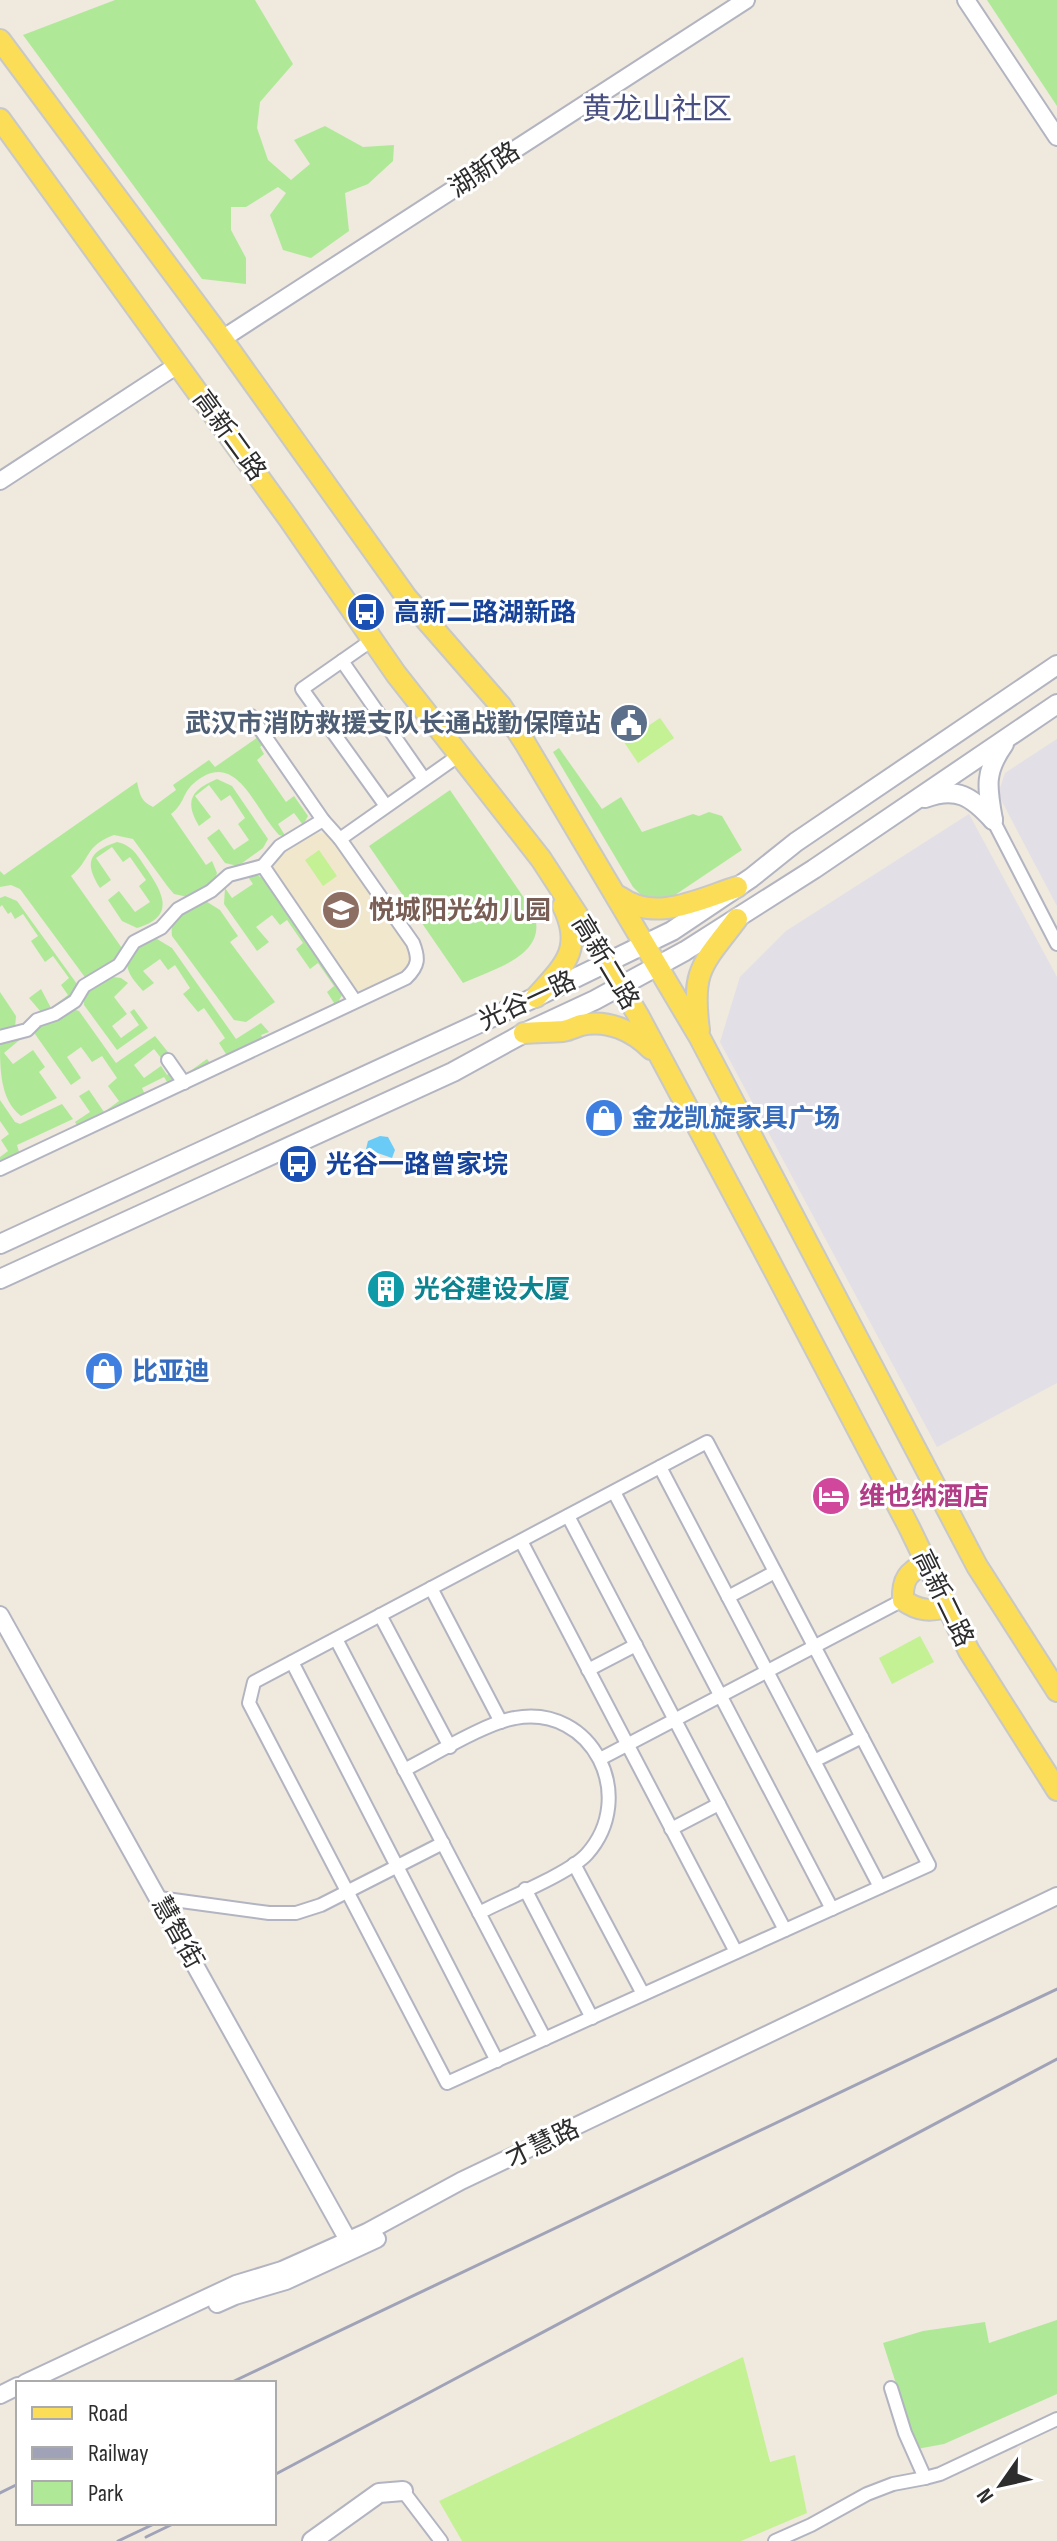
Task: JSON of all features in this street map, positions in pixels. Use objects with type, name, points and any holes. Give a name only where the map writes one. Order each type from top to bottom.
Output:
[{"type":"main road","name":"高新二路","points":[[0,40],[222,339],[407,598],[501,706],[700,1038],[957,1530],[1057,1691]]},
{"type":"main road","name":"高新二路","points":[[0,119],[179,364],[372,640],[458,756],[541,859],[607,962],[988,1682],[1057,1790]]},
{"type":"main road","name":"光谷一路","points":[[0,1244],[536,997],[672,931],[796,842],[1057,665]]},
{"type":"main road","name":"光谷一路","points":[[0,1279],[453,1072],[621,986],[737,919],[1057,704]]},
{"type":"main road","points":[[993,820],[987,791],[988,774],[993,760],[1008,738]]},
{"type":"main road","points":[[911,803],[938,793],[957,793],[975,800],[993,820]]},
{"type":"main road","points":[[536,997],[566,964],[572,944],[570,921],[541,859]]},
{"type":"main road","points":[[614,893],[633,907],[655,910],[737,887]]},
{"type":"main road","points":[[700,1038],[696,984],[709,955],[737,919]]},
{"type":"main road","points":[[524,1033],[566,1031],[582,1025],[604,1024],[640,1038],[660,1058]]},
{"type":"main road","points":[[47,1222],[78,1214],[92,1213],[98,1217],[98,1224],[62,1251]]},
{"type":"main road","points":[[926,1563],[907,1576],[902,1586],[903,1600],[912,1607],[924,1610],[948,1606]]},
{"type":"main road","points":[[312,2541],[379,2493],[403,2491]]},
{"type":"main road","points":[[331,2541],[403,2491]]},
{"type":"street","name":"湖新路","points":[[222,339],[746,0]]},
{"type":"street","points":[[966,0],[1057,137]]},
{"type":"street","points":[[0,481],[179,364]]},
{"type":"street","points":[[372,640],[302,689],[386,806]]},
{"type":"street","points":[[342,661],[424,779]]},
{"type":"street","points":[[0,1169],[406,978],[416,969],[418,956],[413,943],[251,716]]},
{"type":"street","points":[[340,839],[458,756]]},
{"type":"street","points":[[0,1037],[27,1030],[37,1020],[55,1014],[75,1001],[84,986],[119,965],[134,942],[161,928],[178,909],[211,891],[229,875],[263,866],[280,846],[323,820]]},
{"type":"street","points":[[993,820],[1057,944]]},
{"type":"street","points":[[263,866],[355,1001]]},
{"type":"street","points":[[168,1060],[184,1083]]},
{"type":"street","points":[[707,1442],[929,1865],[447,2083],[249,1703],[254,1682],[660,1467],[707,1442]]},
{"type":"street","points":[[660,1467],[880,1887]]},
{"type":"street","points":[[614,1492],[832,1909]]},
{"type":"street","points":[[568,1516],[785,1930]]},
{"type":"street","points":[[521,1541],[736,1952]]},
{"type":"street","points":[[728,1597],[775,1572]]},
{"type":"street","points":[[431,1588],[501,1722]]},
{"type":"street","points":[[600,1759],[903,1600]]},
{"type":"street","name":"慧智街","points":[[0,1615],[159,1898],[348,2247]]},
{"type":"street","points":[[380,1615],[450,1747]]},
{"type":"street","name":"慧智街","points":[[0,1628],[348,2247]]},
{"type":"street","points":[[336,1639],[545,2039]]},
{"type":"street","points":[[588,1670],[636,1645]]},
{"type":"street","points":[[292,1662],[497,2061]]},
{"type":"street","points":[[404,1770],[501,1722],[527,1716],[560,1723],[586,1740],[600,1759],[609,1783],[610,1801],[607,1818],[592,1847],[574,1864],[479,1913]]},
{"type":"street","points":[[814,1761],[862,1737]]},
{"type":"street","points":[[671,1829],[719,1804]]},
{"type":"street","points":[[159,1898],[283,1914],[310,1909],[443,1843]]},
{"type":"street","points":[[574,1864],[643,1994]]},
{"type":"street","points":[[525,1889],[592,2018]]},
{"type":"street","name":"才慧路","points":[[52,2381],[235,2296],[286,2281],[461,2181],[1057,1896]]},
{"type":"street","name":"才慧路","points":[[29,2381],[236,2284],[348,2247],[1057,1906]]},
{"type":"street","points":[[891,2388],[905,2433],[925,2478]]},
{"type":"street","points":[[775,2541],[867,2494],[893,2484],[940,2474],[1057,2419]]},
{"type":"street","points":[[403,2491],[441,2541]]},
{"type":"shaded area","points":[[1057,739],[1057,906],[998,794],[1005,773]]},
{"type":"shaded area","points":[[969,814],[1057,977],[1057,1383],[937,1447],[720,1042],[740,977],[786,931]]},
{"type":"shaded area","name":"悦城阳光幼儿园","points":[[315,833],[325,834],[336,842],[412,953],[409,970],[371,990],[358,990],[348,982],[275,877],[275,861],[281,854]]},
{"type":"green space","points":[[115,0],[255,0],[293,64],[260,102],[257,128],[268,160],[291,180],[310,164],[294,140],[325,126],[363,147],[394,145],[393,161],[368,184],[345,193],[349,231],[311,258],[283,250],[270,215],[286,193],[278,187],[246,207],[231,207],[231,230],[246,258],[246,284],[202,279],[23,35]]},
{"type":"green space","points":[[987,0],[1057,0],[1057,106]]},
{"type":"green space","points":[[660,718],[674,738],[638,763],[624,742]]},
{"type":"green space","points":[[258,737],[264,744],[260,747],[264,754],[257,760],[286,802],[294,796],[308,816],[303,825],[294,813],[278,824],[286,837],[279,835],[252,797],[233,777],[221,772],[208,774],[189,788],[171,814],[206,865],[212,861],[217,873],[214,882],[188,897],[174,894],[133,839],[114,835],[97,844],[71,876],[124,951],[117,960],[87,980],[20,889],[11,885],[0,887],[0,871],[4,875],[137,782],[142,797],[153,807],[176,790],[173,785],[209,760],[215,767]]},
{"type":"green space","points":[[559,748],[602,809],[621,797],[642,832],[693,814],[699,816],[709,812],[722,816],[742,850],[669,899],[641,895],[633,887],[553,752]]},
{"type":"green space","points":[[217,779],[232,786],[268,839],[263,848],[238,866],[225,863],[207,838],[219,829],[234,850],[249,840],[238,824],[245,818],[230,795],[221,801],[209,785],[195,796],[211,817],[199,826],[192,810],[191,803],[196,792]]},
{"type":"green space","points":[[450,790],[533,911],[536,926],[534,939],[516,958],[463,983],[369,846]]},
{"type":"green space","points":[[117,842],[135,853],[162,897],[163,904],[157,918],[137,928],[122,921],[108,900],[119,891],[135,912],[150,902],[139,886],[146,880],[130,857],[123,862],[112,847],[96,858],[111,880],[100,888],[92,872],[94,855]]},
{"type":"green space","points":[[319,850],[337,876],[323,886],[305,860]]},
{"type":"green space","points":[[246,874],[263,878],[340,985],[342,995],[336,1006],[317,1015],[334,1003],[327,992],[334,986],[318,963],[310,969],[296,949],[303,943],[287,920],[280,925],[272,915],[256,927],[269,942],[257,951],[224,904],[225,888],[232,898],[253,884]]},
{"type":"green space","points":[[5,896],[17,901],[77,984],[74,994],[54,1010],[41,1012],[29,998],[41,989],[51,1008],[68,995],[61,985],[69,978],[53,956],[45,962],[31,941],[38,936],[23,914],[15,919],[11,912],[8,914],[2,905],[0,907],[0,898]]},
{"type":"green space","points":[[204,900],[220,910],[238,936],[230,942],[275,1002],[246,1022],[234,1020],[172,936],[173,922],[177,917]]},
{"type":"green space","points":[[157,939],[172,948],[236,1039],[261,1023],[269,1032],[261,1035],[264,1040],[188,1077],[186,1074],[207,1059],[211,1064],[226,1054],[219,1043],[225,1038],[204,1008],[198,1012],[183,994],[190,988],[175,965],[168,970],[160,959],[143,971],[154,983],[143,991],[132,978],[127,963],[132,953],[141,945]]},
{"type":"green space","points":[[113,977],[128,983],[114,997],[127,1014],[112,1026],[121,1038],[139,1025],[130,1012],[134,1009],[148,1028],[117,1050],[84,1005],[86,994],[93,986]]},
{"type":"green space","points":[[0,992],[16,1016],[15,1028],[0,1033]]},
{"type":"green space","points":[[73,1009],[79,1011],[116,1063],[155,1036],[172,1057],[165,1063],[154,1049],[134,1065],[144,1078],[161,1066],[167,1075],[171,1072],[172,1082],[169,1085],[164,1077],[142,1088],[146,1097],[79,1129],[75,1122],[90,1112],[79,1096],[89,1090],[104,1112],[119,1101],[108,1086],[117,1078],[102,1056],[92,1062],[81,1047],[67,1057],[81,1078],[71,1085],[35,1034],[36,1028]]},
{"type":"green space","points":[[23,1037],[4,1053],[13,1064],[33,1050],[45,1067],[39,1072],[57,1098],[21,1116],[5,1093],[0,1042]]},
{"type":"green space","points":[[0,1100],[15,1122],[20,1124],[62,1104],[73,1119],[17,1145],[19,1152],[0,1161],[0,1157],[8,1151],[1,1140],[9,1134],[0,1121]]},
{"type":"green space","points":[[920,1636],[934,1662],[892,1684],[879,1658]]},
{"type":"green space","points":[[1057,2320],[1057,2394],[944,2444],[917,2449],[883,2343],[923,2331],[985,2322],[989,2343]]},
{"type":"green space","points":[[743,2357],[770,2462],[795,2455],[807,2513],[741,2541],[462,2541],[439,2501]]},
{"type":"water","points":[[380,1136],[388,1137],[395,1150],[392,1158],[366,1149],[368,1141]]},
{"type":"railway","points":[[234,2381],[1057,1989]]},
{"type":"railway","points":[[276,2474],[1057,2059]]},
{"type":"railway","points":[[0,2493],[16,2485]]},
{"type":"railway","points":[[118,2541],[152,2525]]},
{"type":"railway","points":[[146,2537],[171,2525]]},
{"type":"place","name":"高新二路湖新路","points":[[366,612]]},
{"type":"place","name":"武汉市消防救援支队长通战勤保障站","points":[[629,723]]},
{"type":"place","name":"悦城阳光幼儿园","points":[[341,910]]},
{"type":"place","name":"金龙凯旋家具广场","points":[[604,1118]]},
{"type":"place","name":"光谷一路曾家垸","points":[[298,1164]]},
{"type":"place","name":"光谷建设大厦","points":[[386,1289]]},
{"type":"place","name":"比亚迪","points":[[104,1371]]},
{"type":"place","name":"维也纳酒店","points":[[831,1496]]},
{"type":"district","name":"黄龙山社区","points":[[657,109]]}]
